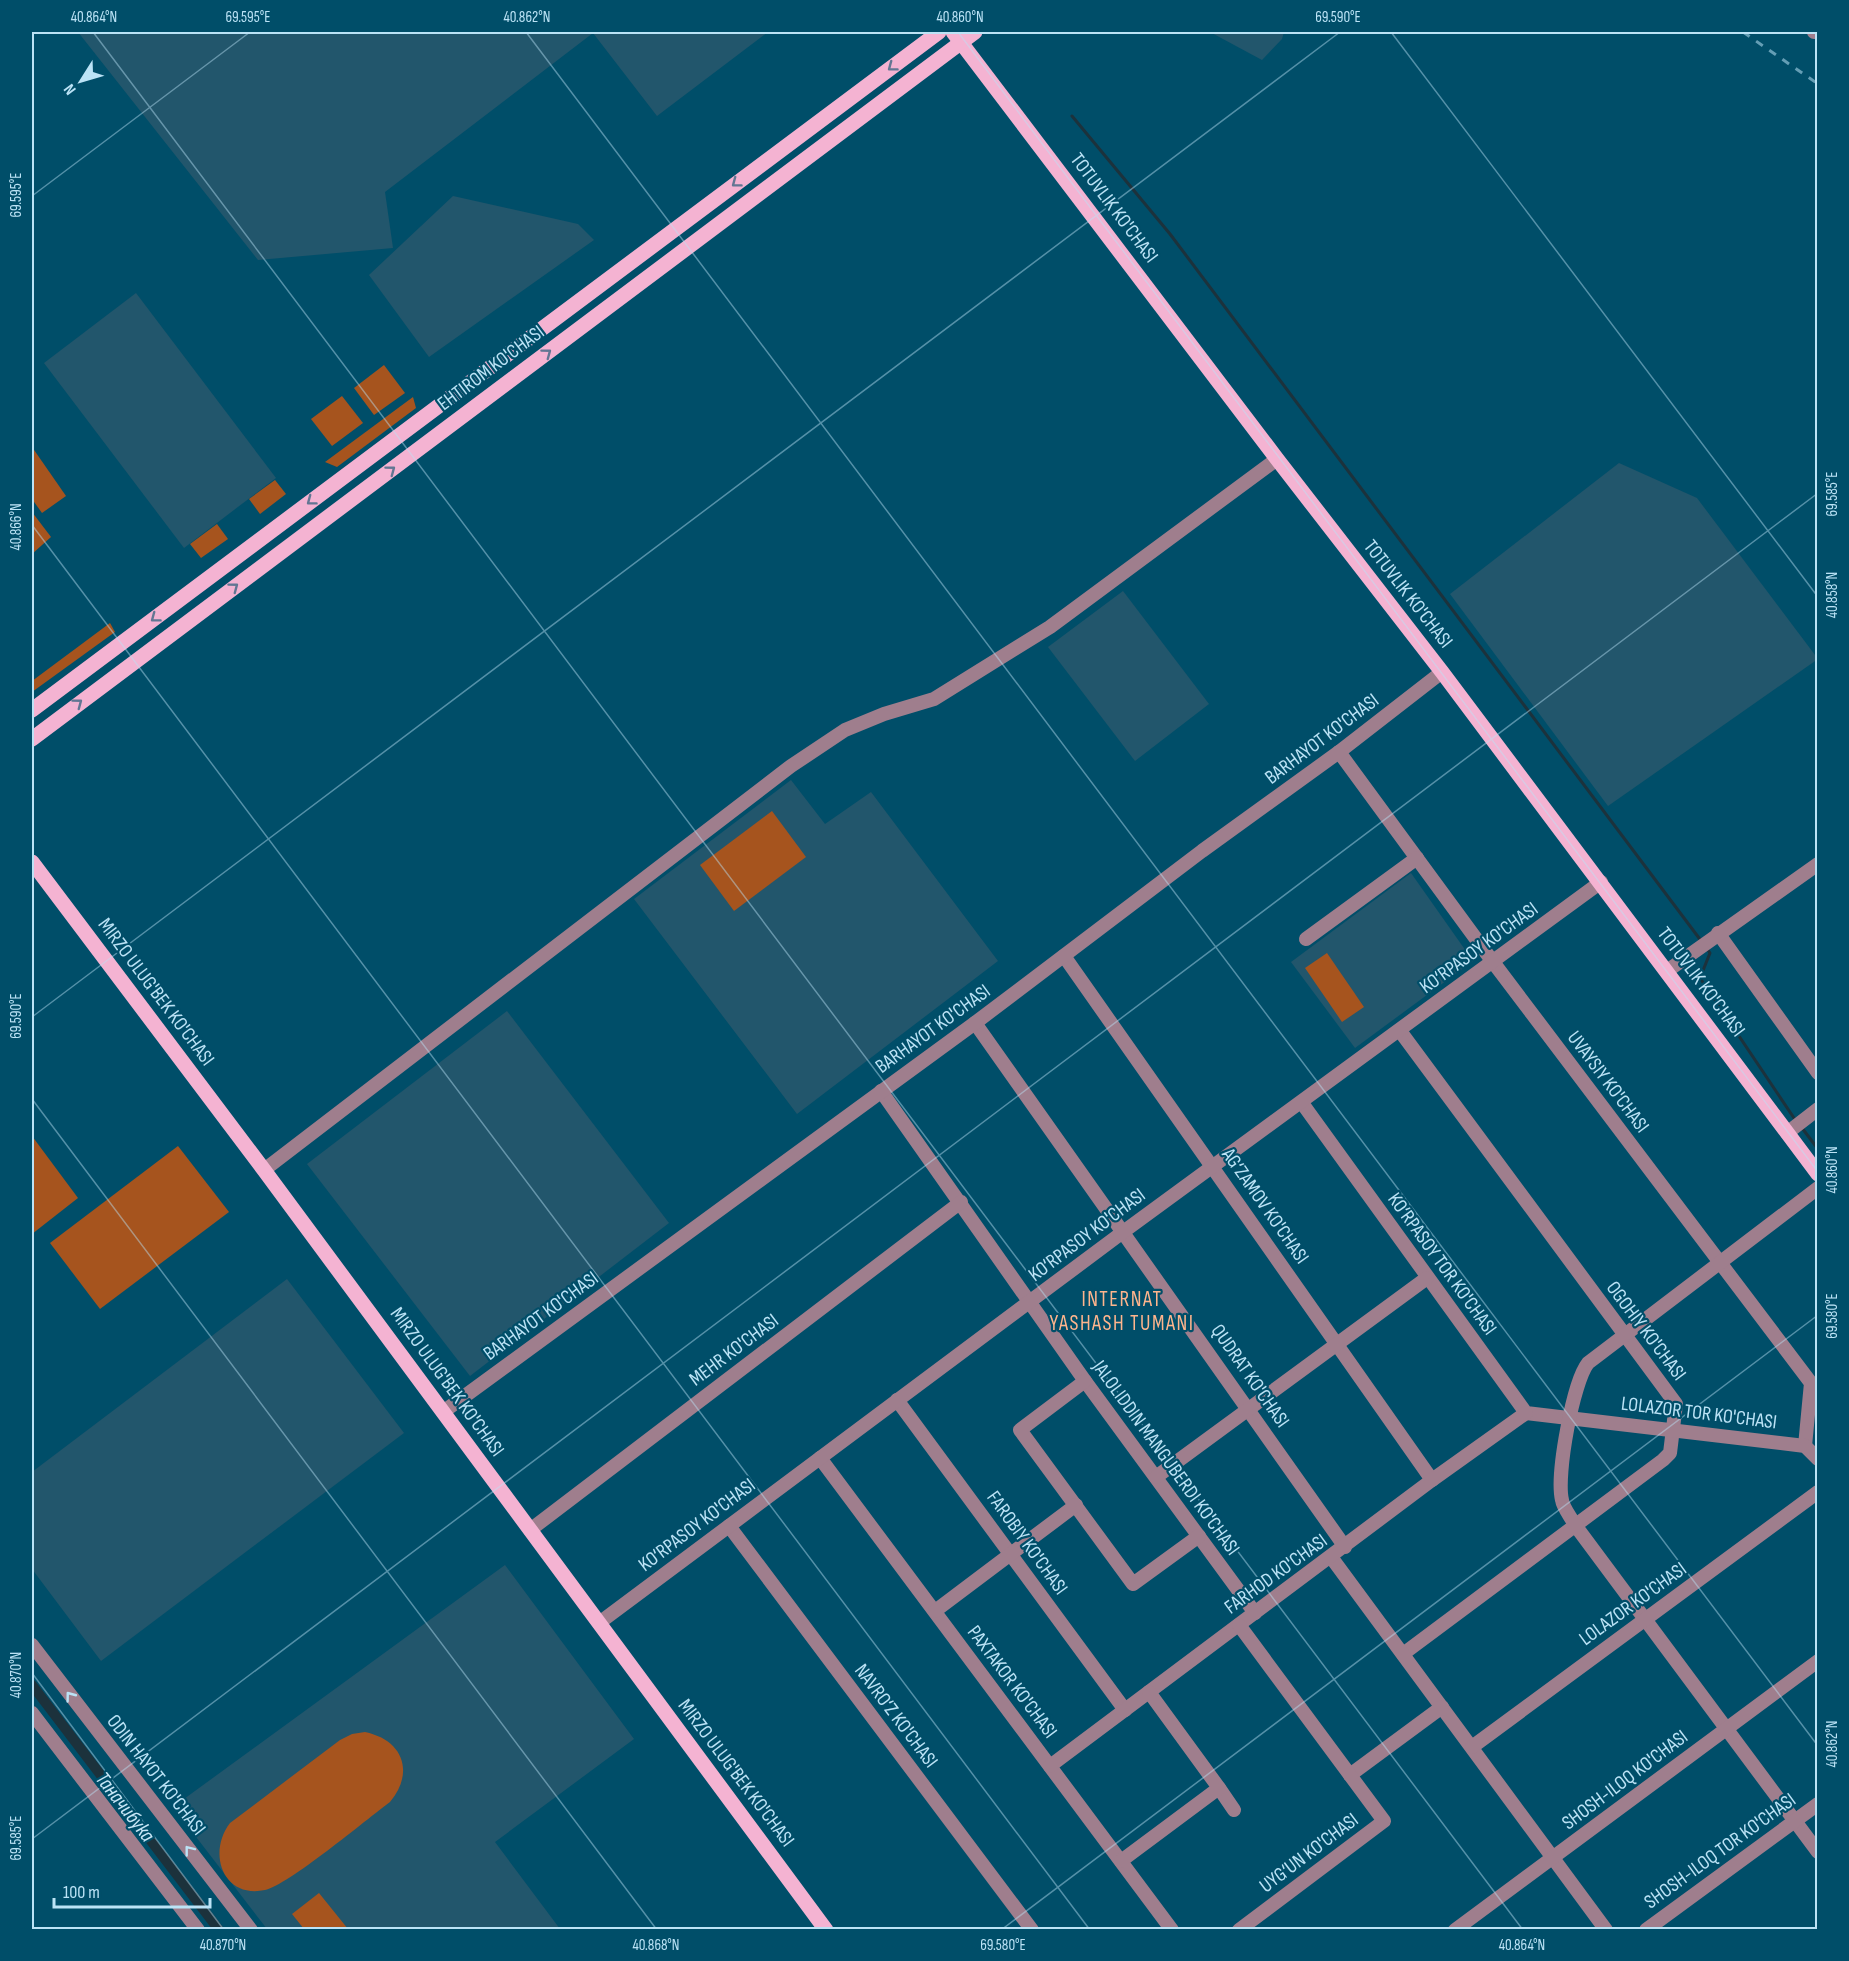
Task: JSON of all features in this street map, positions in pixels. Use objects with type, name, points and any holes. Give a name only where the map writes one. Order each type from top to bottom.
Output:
[{"type":"main road","name":"EHTIROM KO'CHASI","points":[[32,710],[939,32]]},
{"type":"main road","name":"EHTIROM KO'CHASI","points":[[32,739],[957,37],[975,32]]},
{"type":"main road","name":"TOTUVLIK KO'CHASI","points":[[957,37],[1790,1131],[1818,1174]]},
{"type":"main road","name":"MIRZO ULUG'BEK KO'CHASI","points":[[32,862],[264,1170],[826,1929]]},
{"type":"street","points":[[264,1170],[791,766],[845,730],[884,714],[934,699],[1050,627],[1277,459]]},
{"type":"street","name":"BARHAYOT KO'CHASI","points":[[443,1412],[975,1023],[1340,752],[1442,672]]},
{"type":"street","name":"UVAYSIY KO'CHASI","points":[[1340,752],[1493,962],[1811,1383],[1805,1446]]},
{"type":"street","points":[[1306,939],[1417,858]]},
{"type":"street","points":[[1666,971],[1818,864]]},
{"type":"street","name":"KO‘RPASOY KO'CHASI","points":[[599,1623],[1123,1232],[1601,882]]},
{"type":"street","points":[[1716,935],[1818,1073]]},
{"type":"street","name":"AG‘ZAMOV KO'CHASI","points":[[1064,956],[1339,1344],[1432,1480]]},
{"type":"street","name":"QUDRAT KO'CHASI","points":[[975,1023],[1249,1407],[1345,1547]]},
{"type":"street","name":"OGOHIY KO'CHASI","points":[[1400,1030],[1676,1404],[1670,1453],[1663,1460],[1403,1654]]},
{"type":"street","name":"JALOLIDDIN MANGUBERDI KO'CHASI","points":[[880,1091],[961,1202],[1085,1381],[1255,1613]]},
{"type":"street","name":"KO‘RPASOY TOR KO'CHASI","points":[[1302,1103],[1526,1413]]},
{"type":"street","points":[[1790,1131],[1812,1114]]},
{"type":"street","points":[[1818,1188],[1719,1260],[1588,1363],[1580,1373],[1570,1418],[1561,1489],[1562,1502],[1575,1525],[1818,1852]]},
{"type":"street","name":"MEHR KO'CHASI","points":[[530,1530],[961,1202]]},
{"type":"street","points":[[1156,1477],[1427,1278]]},
{"type":"street","points":[[1085,1381],[1020,1430],[1133,1584],[1199,1536]]},
{"type":"street","name":"FAROBIY KO'CHASI","points":[[897,1400],[1125,1710]]},
{"type":"street","points":[[1526,1413],[1570,1418]]},
{"type":"street","name":"FARHOD KO'CHASI","points":[[1050,1766],[1432,1480],[1526,1413]]},
{"type":"street","name":"LOLAZOR TOR KO'CHASI","points":[[1570,1418],[1805,1446]]},
{"type":"street","points":[[1805,1446],[1818,1459]]},
{"type":"street","name":"PAXTAKOR KO'CHASI","points":[[820,1458],[1172,1929]]},
{"type":"street","name":"LOLAZOR KO'CHASI","points":[[1472,1747],[1818,1491]]},
{"type":"street","points":[[935,1611],[1076,1505]]},
{"type":"street","name":"NAVRO‘Z KO'CHASI","points":[[729,1526],[1032,1929]]},
{"type":"street","points":[[1331,1557],[1606,1929]]},
{"type":"street","name":"UYG‘UN KO'CHASI","points":[[1239,1625],[1384,1821],[1239,1929]]},
{"type":"street","name":"ODIN HAYOT KO'CHASI","points":[[32,1645],[251,1929]]},
{"type":"street","name":"SHOSH-ILOQ KO'CHASI","points":[[1455,1929],[1818,1661]]},
{"type":"street","points":[[1149,1692],[1234,1810]]},
{"type":"street","points":[[1350,1775],[1442,1707]]},
{"type":"street","points":[[32,1713],[198,1929]]},
{"type":"street","points":[[1121,1861],[1219,1788]]},
{"type":"street","name":"SHOSH-ILOQ TOR KO'CHASI","points":[[1646,1929],[1818,1804]]},
{"type":"shaded area","points":[[78,32],[768,32],[657,116],[593,33],[385,192],[393,248],[258,260]]},
{"type":"shaded area","points":[[1210,32],[1284,32],[1282,39],[1262,60]]},
{"type":"shaded area","points":[[453,196],[578,224],[594,240],[429,357],[369,275]]},
{"type":"shaded area","points":[[136,293],[276,478],[184,548],[44,363]]},
{"type":"shaded area","points":[[384,365],[405,393],[374,415],[354,388]]},
{"type":"shaded area","points":[[342,396],[363,423],[332,446],[311,419]]},
{"type":"shaded area","points":[[413,397],[416,408],[337,467],[325,462]]},
{"type":"shaded area","points":[[32,447],[66,496],[42,513],[32,499]]},
{"type":"shaded area","points":[[1619,463],[1697,498],[1818,659],[1608,806],[1450,594]]},
{"type":"shaded area","points":[[275,480],[286,494],[260,514],[249,499]]},
{"type":"shaded area","points":[[32,512],[51,537],[32,554]]},
{"type":"shaded area","points":[[217,524],[228,539],[201,558],[190,544]]},
{"type":"shaded area","points":[[1123,591],[1209,704],[1135,761],[1048,647]]},
{"type":"shaded area","points":[[110,623],[115,632],[32,692],[32,681]]},
{"type":"shaded area","points":[[791,780],[825,824],[871,792],[998,961],[797,1114],[634,899]]},
{"type":"shaded area","points":[[772,811],[806,857],[734,911],[700,865]]},
{"type":"shaded area","points":[[1411,873],[1473,961],[1355,1048],[1291,962]]},
{"type":"shaded area","points":[[1327,953],[1364,1007],[1342,1022],[1305,968]]},
{"type":"shaded area","points":[[507,1011],[669,1223],[470,1376],[307,1164]]},
{"type":"shaded area","points":[[32,1136],[78,1198],[32,1234]]},
{"type":"shaded area","points":[[178,1146],[229,1212],[100,1309],[50,1243]]},
{"type":"shaded area","points":[[287,1279],[404,1433],[101,1661],[32,1569],[32,1472]]},
{"type":"shaded area","points":[[505,1565],[634,1739],[495,1842],[560,1929],[267,1929],[173,1807]]},
{"type":"shaded area","points":[[365,1732],[388,1742],[401,1759],[402,1780],[390,1802],[308,1865],[276,1886],[265,1890],[250,1891],[239,1888],[229,1881],[220,1860],[220,1847],[223,1835],[230,1823],[340,1740],[352,1734]]},
{"type":"shaded area","points":[[319,1893],[348,1929],[304,1929],[292,1914]]},
{"type":"waterway","points":[[1072,116],[1170,234],[1702,942]]},
{"type":"waterway","points":[[1706,947],[1710,953],[1700,978],[1796,1121]]},
{"type":"waterway","points":[[1802,1128],[1818,1149]]},
{"type":"waterway","name":"Таначибука","points":[[32,1685],[219,1930]]},
{"type":"railway","points":[[1743,32],[1818,84]]},
{"type":"district","name":"INTERNAT YASHASH TUMANI","points":[[1122,1311]]}]
